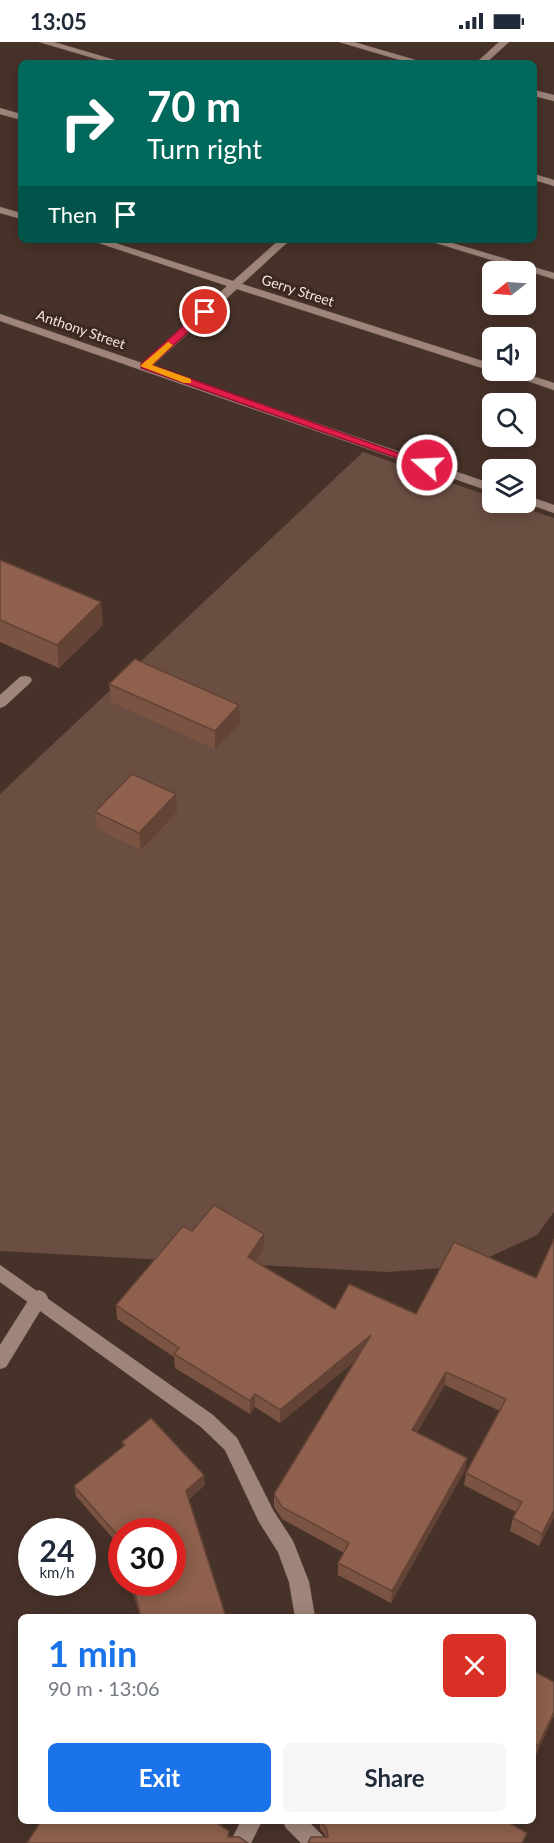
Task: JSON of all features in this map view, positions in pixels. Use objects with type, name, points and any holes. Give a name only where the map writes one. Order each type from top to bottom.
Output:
[{"type":"street","points":[[44,42],[109,60]]},
{"type":"street","points":[[344,42],[410,60]]},
{"type":"street","points":[[484,60],[504,42]]},
{"type":"street","points":[[537,94],[554,98]]},
{"type":"street","points":[[0,111],[18,116]]},
{"type":"street","points":[[537,178],[554,183]]},
{"type":"street","points":[[0,210],[18,215]]},
{"type":"street","name":"Gerry Street","points":[[104,243],[482,365]]},
{"type":"street","points":[[145,366],[282,243]]},
{"type":"street","points":[[441,243],[554,276]]},
{"type":"street","name":"Anthony Street","points":[[0,317],[482,484]]},
{"type":"street","points":[[535,381],[554,387]]},
{"type":"street","points":[[536,503],[554,509]]},
{"type":"street","points":[[0,703],[25,680]]},
{"type":"street","points":[[0,1272],[207,1421],[231,1444],[266,1515],[286,1546],[299,1582],[304,1614]]},
{"type":"street","points":[[0,1361],[39,1298]]},
{"type":"street","points":[[240,1843],[250,1824]]},
{"type":"street","points":[[296,1824],[316,1843]]},
{"type":"shaded area","points":[[363,452],[482,494],[482,513],[536,512],[554,518],[554,1212],[537,1235],[470,1266],[387,1272],[0,1251],[0,794]]},
{"type":"building","points":[[0,560],[101,602],[57,645],[0,620]]},
{"type":"building","points":[[135,659],[239,705],[215,731],[109,684]]},
{"type":"building","points":[[132,774],[176,794],[139,833],[95,812]]},
{"type":"building","points":[[214,1205],[264,1234],[248,1257],[335,1309],[349,1284],[416,1314],[454,1242],[536,1278],[554,1239],[554,1510],[542,1534],[513,1518],[522,1502],[466,1473],[506,1399],[446,1372],[412,1430],[467,1458],[392,1591],[338,1563],[349,1543],[282,1507],[274,1494],[371,1335],[280,1410],[255,1394],[250,1401],[174,1354],[179,1348],[116,1305],[183,1226],[192,1231]]},
{"type":"building","points":[[151,1418],[204,1475],[186,1491],[225,1614],[140,1614],[136,1596],[186,1596],[186,1518],[108,1518],[108,1524],[74,1486],[125,1445],[122,1442]]},
{"type":"building","points":[[536,1672],[554,1682],[554,1712],[538,1746],[536,1745]]},
{"type":"building","points":[[39,1824],[218,1824],[229,1831],[228,1837],[239,1837],[248,1843],[27,1843]]},
{"type":"building","points":[[323,1824],[511,1824],[527,1833],[522,1843],[308,1843],[311,1837],[328,1837]]},
{"type":"slow traffic","points":[[168,345],[145,366],[187,381]]},
{"type":"route","points":[[205,312],[145,366],[427,465]]}]
